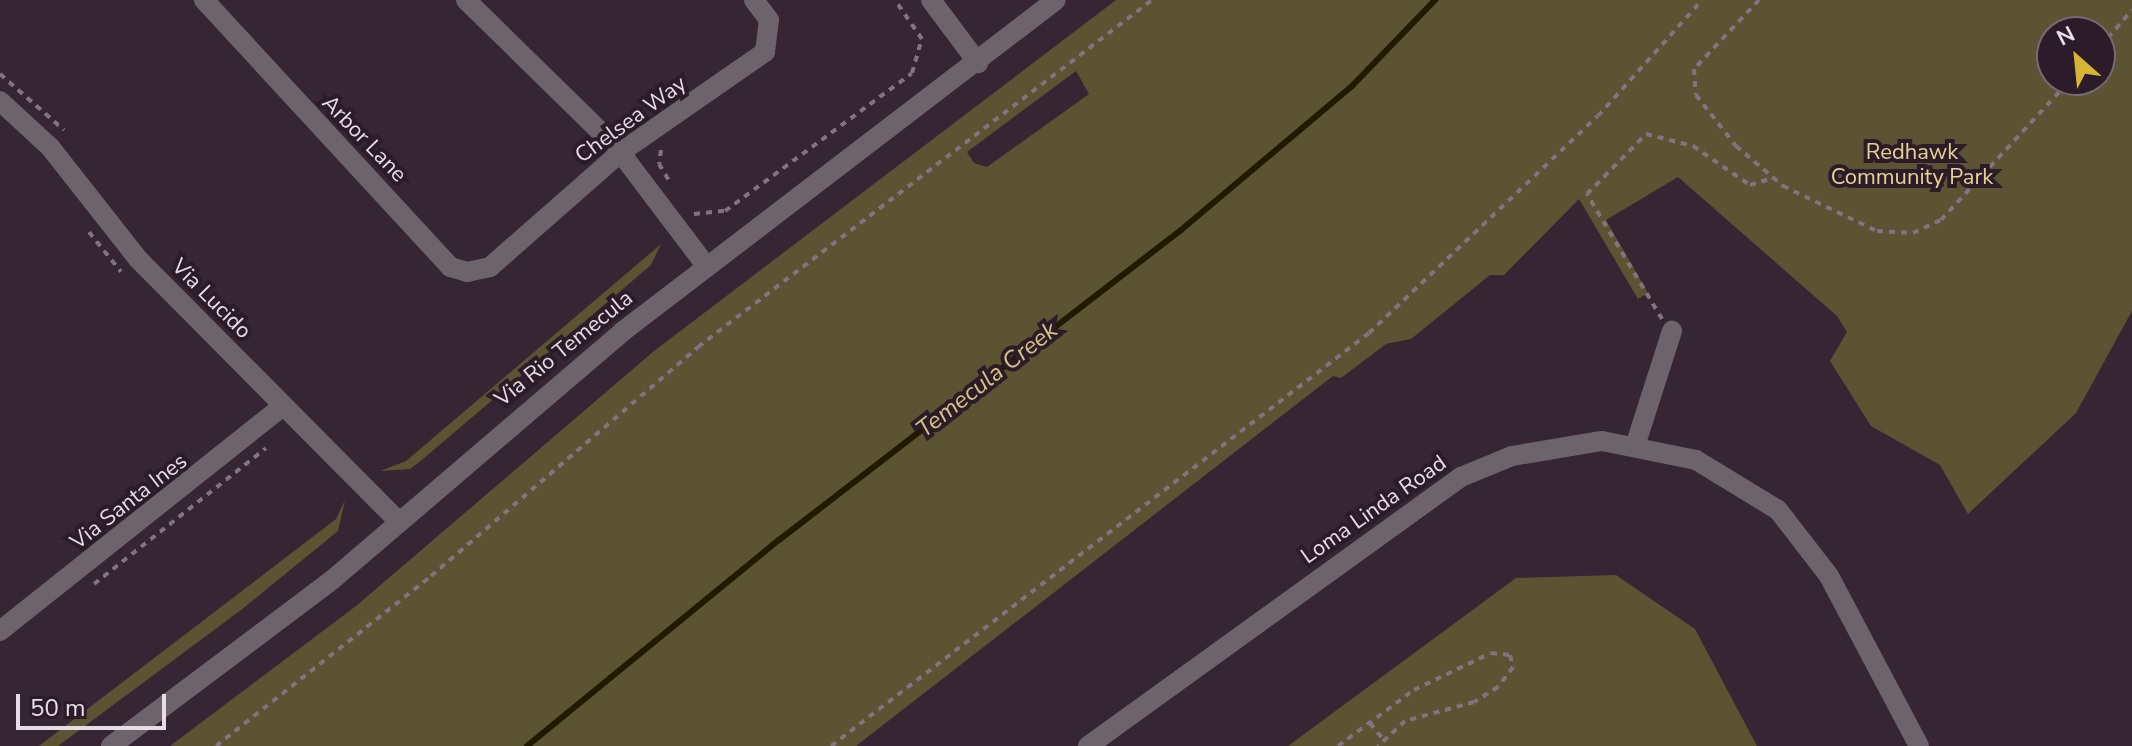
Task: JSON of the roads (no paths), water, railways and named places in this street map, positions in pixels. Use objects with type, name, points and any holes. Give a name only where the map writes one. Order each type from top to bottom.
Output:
[{"type":"street","name":"Arbor Lane","points":[[204,0],[450,267],[467,272],[505,255]]},
{"type":"street","points":[[466,0],[621,152],[707,267]]},
{"type":"street","name":"Chelsea Way","points":[[505,255],[621,152],[747,69],[765,52],[769,20],[754,0]]},
{"type":"street","points":[[931,0],[978,63]]},
{"type":"street","name":"Via Rio Temecula","points":[[111,746],[399,522],[537,400],[1056,0]]},
{"type":"street","name":"Via Lucido","points":[[0,101],[50,147],[138,259],[399,522]]},
{"type":"street","points":[[1636,443],[1672,331]]},
{"type":"street","name":"Via Santa Ines","points":[[0,631],[283,406]]},
{"type":"street","name":"Loma Linda Road","points":[[1088,746],[1461,477],[1570,442],[1636,443],[1696,460],[1778,510],[1829,576],[1919,746]]},
{"type":"waterway","name":"Temecula Creek","points":[[527,746],[779,540],[1181,230],[1352,86],[1435,0]]},
{"type":"park label","name":"Redhawk Community Park","points":[[1912,164]]}]
